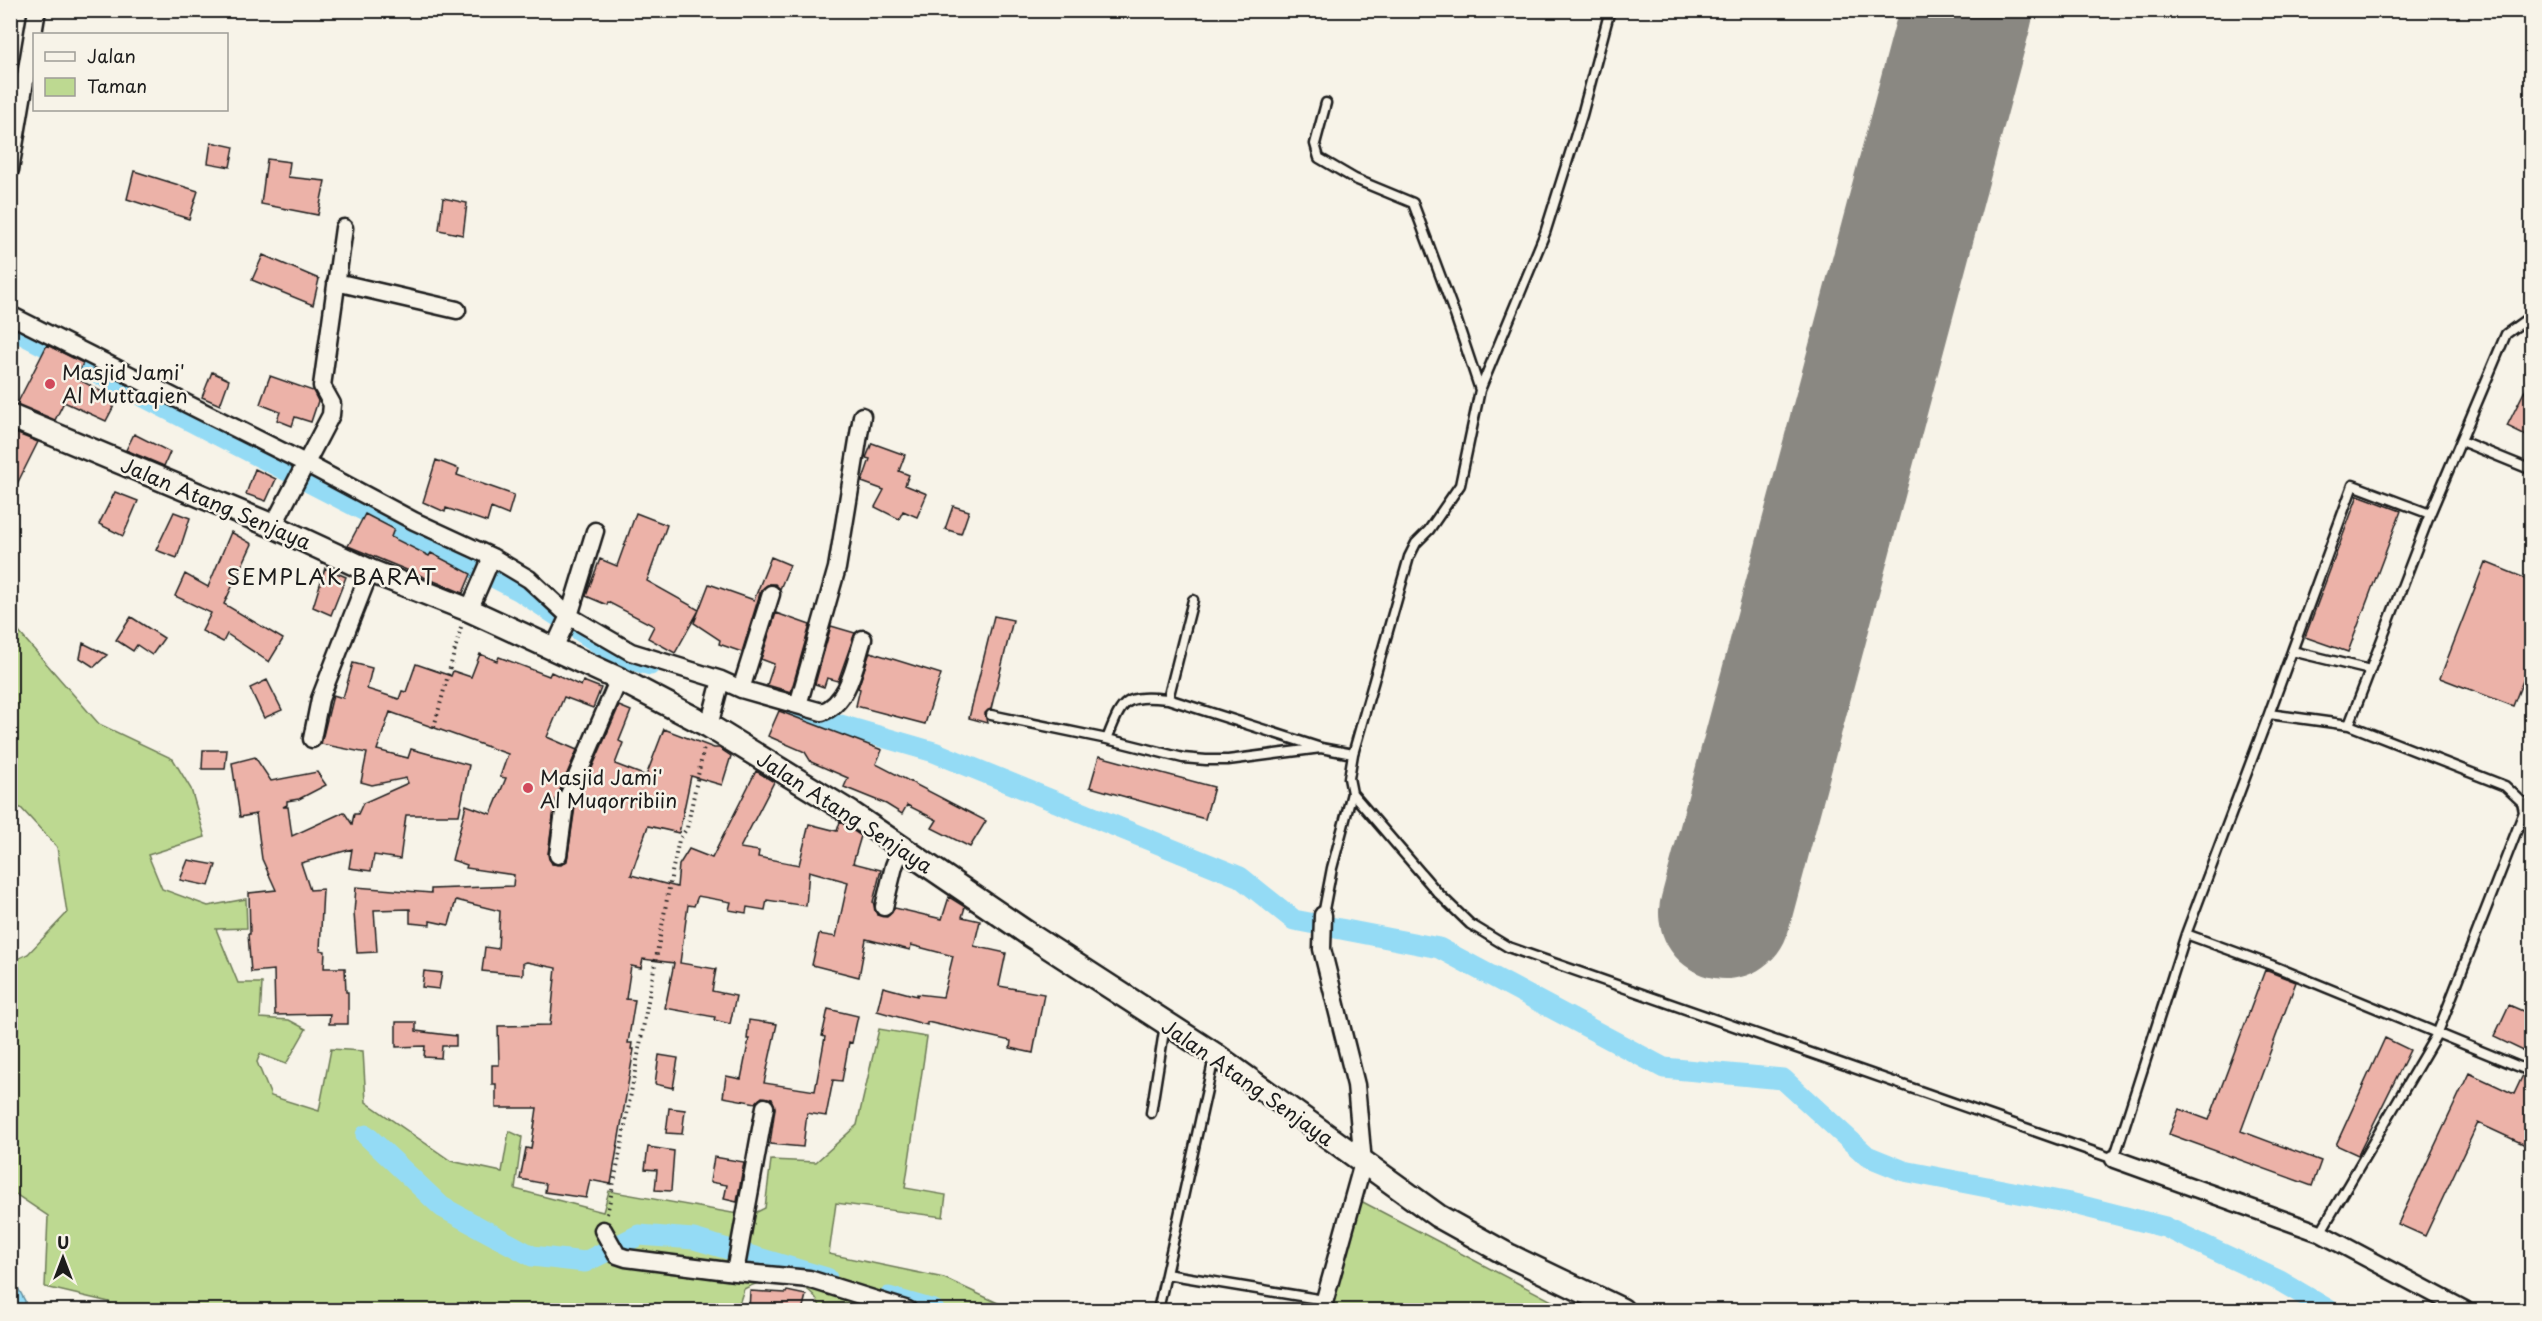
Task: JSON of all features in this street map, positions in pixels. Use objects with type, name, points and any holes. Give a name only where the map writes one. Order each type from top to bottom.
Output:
[{"type":"main road","name":"Jalan Atang Senjaya","points":[[10,416],[273,526],[370,571],[555,646],[619,679],[712,715],[1030,935],[1214,1054],[1438,1216],[1510,1256],[1622,1311]]},
{"type":"street","points":[[34,33],[38,10]]},
{"type":"street","points":[[10,170],[33,39]]},
{"type":"street","points":[[273,526],[332,410],[322,386],[344,228]]},
{"type":"street","points":[[336,282],[457,310]]},
{"type":"street","points":[[10,315],[529,579],[568,618],[631,652],[741,689],[822,712],[828,710],[841,698],[862,639]]},
{"type":"street","points":[[798,705],[837,568],[862,416]]},
{"type":"street","points":[[555,646],[568,618],[595,531]]},
{"type":"street","points":[[467,610],[490,561]]},
{"type":"street","points":[[312,739],[320,699],[370,571]]},
{"type":"street","points":[[741,689],[771,594]]},
{"type":"street","points":[[558,855],[562,815],[571,787],[619,679]]},
{"type":"street","points":[[712,715],[721,682]]},
{"type":"street","points":[[884,907],[894,866],[902,846]]},
{"type":"street","points":[[1323,915],[1322,941],[1356,1085],[1363,1163],[1323,1305]]},
{"type":"street","points":[[736,1269],[765,1107]]},
{"type":"street","points":[[2114,1159],[2320,1233],[2465,1311]]},
{"type":"street","points":[[603,1230],[617,1255],[626,1258],[808,1279],[908,1311]]},
{"type":"lane","points":[[1323,915],[1332,868],[1352,793],[1349,778],[1353,754],[1409,557],[1416,543],[1429,530],[1460,485],[1480,390],[1545,234],[1582,114],[1610,10]]},
{"type":"lane","points":[[1326,103],[1315,144],[1319,158],[1355,179],[1413,203],[1480,390]]},
{"type":"lane","points":[[2349,724],[2430,514],[2506,334],[2532,318]]},
{"type":"lane","points":[[2461,441],[2532,470]]},
{"type":"lane","points":[[1352,793],[1454,909],[1470,924],[1508,947],[2114,1159],[2187,934],[2353,485],[2430,514]]},
{"type":"lane","points":[[1168,699],[1193,600]]},
{"type":"lane","points":[[2292,651],[2370,670]]},
{"type":"lane","points":[[1107,739],[1119,709],[1130,699],[1143,696],[1168,699],[1321,748],[1353,754]]},
{"type":"lane","points":[[2269,714],[2349,724],[2505,786],[2522,802],[2524,812],[2438,1032],[2320,1233]]},
{"type":"lane","points":[[991,715],[1158,752],[1206,760],[1228,760],[1321,748]]},
{"type":"lane","points":[[2187,934],[2271,965],[2532,1072]]},
{"type":"lane","points":[[1151,1113],[1165,1022]]},
{"type":"lane","points":[[1158,1311],[1214,1054]]},
{"type":"lane","points":[[1166,1274],[1323,1305]]},
{"type":"path","points":[[434,727],[467,610]]},
{"type":"path","points":[[603,1230],[618,1163],[672,872],[679,840],[687,828],[712,715]]},
{"type":"green space","points":[[10,622],[99,724],[173,759],[191,789],[205,837],[148,855],[162,889],[208,906],[246,899],[247,928],[216,929],[238,983],[262,983],[260,1018],[289,1020],[306,1029],[286,1064],[260,1054],[257,1062],[271,1096],[319,1111],[331,1049],[363,1051],[366,1102],[451,1161],[502,1172],[509,1131],[522,1137],[515,1189],[603,1212],[609,1191],[749,1216],[765,1208],[771,1160],[816,1162],[857,1125],[879,1029],[927,1037],[905,1188],[946,1195],[943,1217],[836,1203],[829,1254],[944,1278],[1013,1310],[821,1310],[817,1299],[810,1291],[789,1282],[778,1281],[744,1289],[737,1310],[117,1310],[109,1302],[45,1287],[48,1216],[11,1191],[11,962],[28,954],[67,913],[57,847],[21,808],[11,807]]},
{"type":"green space","points":[[1359,1200],[1569,1310],[1332,1310]]},
{"type":"water","points":[[10,1273],[25,1301],[25,1310],[11,1310]]},
{"type":"building","points":[[211,142],[234,147],[230,167],[208,163]]},
{"type":"building","points":[[267,159],[290,162],[288,177],[325,181],[318,215],[261,204]]},
{"type":"building","points":[[134,171],[198,191],[189,219],[127,199]]},
{"type":"building","points":[[443,198],[467,203],[463,235],[439,230]]},
{"type":"building","points":[[263,255],[319,279],[313,305],[252,280]]},
{"type":"building","name":"Masjid Jami' Al Muttaqien","points":[[47,345],[83,363],[76,378],[117,400],[106,421],[64,402],[55,420],[17,404]]},
{"type":"building","points":[[212,372],[229,380],[220,405],[202,397]]},
{"type":"building","points":[[270,376],[313,391],[318,401],[311,422],[295,417],[292,426],[277,420],[280,412],[260,404]]},
{"type":"building","points":[[2532,376],[2532,438],[2507,426]]},
{"type":"building","points":[[10,431],[38,442],[10,498]]},
{"type":"building","points":[[134,434],[170,452],[164,466],[126,450]]},
{"type":"building","points":[[872,443],[905,455],[899,471],[909,475],[905,485],[927,494],[917,517],[903,511],[899,519],[875,507],[884,490],[862,482],[870,459],[866,458]]},
{"type":"building","points":[[436,460],[459,469],[457,475],[514,495],[508,515],[491,508],[487,522],[446,508],[445,512],[423,502]]},
{"type":"building","points":[[255,469],[276,479],[266,501],[246,494]]},
{"type":"building","points":[[115,492],[138,501],[123,536],[99,524]]},
{"type":"building","points":[[2358,495],[2401,511],[2348,652],[2305,637]]},
{"type":"building","points":[[953,506],[969,511],[961,534],[945,529]]},
{"type":"building","points":[[174,512],[190,518],[177,558],[156,550]]},
{"type":"building","points":[[636,513],[667,525],[647,581],[699,610],[675,653],[648,638],[654,626],[608,602],[607,605],[586,596],[600,559],[617,566]]},
{"type":"building","points":[[365,514],[394,529],[391,537],[429,556],[431,553],[471,574],[463,593],[348,546]]},
{"type":"building","points":[[231,532],[252,544],[224,604],[283,639],[269,662],[227,634],[223,642],[202,631],[211,613],[175,596],[185,574],[208,587]]},
{"type":"building","points":[[771,557],[790,565],[780,589],[775,584],[769,584],[761,590],[742,652],[719,644],[720,640],[694,623],[709,584],[754,600]]},
{"type":"building","points":[[2485,562],[2532,581],[2532,658],[2513,706],[2440,678]]},
{"type":"building","points":[[325,568],[346,577],[331,615],[313,607]]},
{"type":"building","points":[[776,613],[810,625],[791,692],[767,685],[774,664],[761,659]]},
{"type":"building","points":[[994,616],[1013,620],[991,709],[985,713],[987,723],[969,718]]},
{"type":"building","points":[[131,617],[164,638],[152,655],[137,645],[133,651],[116,640]]},
{"type":"building","points":[[831,626],[855,633],[838,681],[827,678],[824,687],[815,684]]},
{"type":"building","points":[[83,643],[107,655],[94,667],[80,658]]},
{"type":"building","points":[[870,652],[941,674],[925,724],[856,706],[860,689],[858,688]]},
{"type":"building","points":[[480,654],[497,661],[499,657],[549,676],[551,672],[581,686],[583,681],[601,688],[593,708],[564,697],[547,737],[577,750],[555,802],[548,854],[552,864],[561,865],[567,861],[575,807],[619,706],[631,711],[619,741],[623,743],[615,764],[646,776],[664,729],[719,748],[731,756],[722,785],[691,776],[679,833],[648,826],[631,875],[677,887],[679,865],[689,849],[712,858],[756,771],[774,782],[740,848],[759,851],[758,857],[799,865],[809,824],[837,831],[840,822],[861,836],[853,863],[881,870],[873,902],[877,915],[887,917],[895,908],[942,919],[949,897],[965,907],[962,917],[980,921],[974,946],[1006,953],[999,986],[1044,994],[1033,1053],[1010,1048],[1011,1041],[927,1022],[927,1025],[877,1011],[883,987],[917,996],[917,994],[943,997],[953,956],[911,945],[910,950],[866,939],[859,977],[812,965],[819,934],[836,937],[848,882],[809,871],[806,906],[767,900],[765,910],[747,907],[746,913],[729,910],[731,902],[698,896],[694,906],[688,905],[680,963],[716,969],[712,991],[736,996],[730,1024],[714,1020],[715,1017],[665,1008],[674,963],[643,959],[641,968],[631,966],[626,999],[635,1000],[628,1043],[632,1043],[631,1049],[634,1049],[611,1184],[590,1180],[586,1198],[545,1192],[546,1184],[520,1179],[526,1148],[531,1149],[537,1108],[496,1108],[496,1084],[492,1084],[492,1065],[499,1065],[498,1026],[550,1025],[556,968],[527,962],[523,963],[523,975],[482,971],[485,947],[498,949],[500,911],[456,900],[449,925],[430,921],[430,925],[410,923],[410,909],[374,910],[377,952],[357,953],[354,913],[356,887],[431,893],[431,889],[513,886],[514,875],[466,868],[467,865],[452,860],[466,805],[491,814],[506,778],[500,777],[508,754],[390,712],[377,750],[408,758],[411,749],[469,765],[459,815],[406,815],[400,859],[374,855],[371,871],[349,868],[352,849],[301,863],[310,890],[323,889],[320,950],[325,951],[324,968],[345,968],[348,1024],[329,1024],[330,1014],[275,1015],[274,970],[251,972],[248,934],[250,934],[249,893],[276,890],[262,859],[256,814],[240,817],[232,763],[255,757],[271,781],[317,772],[326,785],[299,799],[287,801],[287,805],[283,807],[288,807],[292,836],[344,812],[352,824],[354,814],[358,814],[363,803],[408,783],[406,778],[372,785],[361,782],[367,753],[321,744],[333,695],[343,698],[353,663],[372,668],[367,689],[399,699],[402,691],[406,692],[416,664],[451,676],[453,671],[471,677]]},
{"type":"building","points":[[267,680],[282,710],[264,718],[250,688]]},
{"type":"building","points":[[779,711],[882,750],[876,764],[986,821],[970,847],[932,828],[937,820],[907,805],[902,814],[886,804],[844,787],[848,778],[811,762],[805,752],[768,736]]},
{"type":"building","points":[[203,750],[227,750],[225,769],[202,769]]},
{"type":"building","points":[[1099,756],[1214,787],[1205,819],[1090,787]]},
{"type":"building","points":[[188,860],[216,865],[209,886],[180,880]]},
{"type":"building","points":[[2265,970],[2296,982],[2241,1131],[2321,1161],[2312,1186],[2169,1134],[2179,1109],[2209,1120]]},
{"type":"building","points":[[424,971],[442,973],[439,989],[422,987]]},
{"type":"building","points":[[2509,1005],[2532,1015],[2532,1055],[2494,1037]]},
{"type":"building","points":[[828,1009],[858,1016],[852,1043],[849,1042],[842,1081],[833,1080],[826,1116],[807,1113],[803,1147],[770,1144],[775,1108],[772,1099],[762,1097],[756,1103],[723,1097],[726,1076],[741,1079],[749,1039],[747,1039],[749,1020],[777,1024],[764,1083],[815,1091]]},
{"type":"building","points":[[396,1022],[416,1022],[416,1031],[456,1036],[456,1046],[442,1046],[441,1058],[424,1057],[425,1046],[396,1047]]},
{"type":"building","points":[[2385,1038],[2410,1050],[2358,1155],[2336,1145]]},
{"type":"building","points":[[659,1055],[678,1058],[673,1088],[655,1084]]},
{"type":"building","points":[[2469,1073],[2514,1094],[2523,1075],[2532,1078],[2532,1148],[2478,1123],[2425,1236],[2398,1224]]},
{"type":"building","points":[[669,1108],[685,1110],[682,1134],[666,1133]]},
{"type":"building","points":[[648,1147],[674,1151],[671,1191],[655,1190],[657,1170],[645,1169]]},
{"type":"building","points":[[714,1157],[744,1162],[737,1202],[724,1199],[727,1185],[710,1182]]},
{"type":"building","points":[[750,1291],[786,1293],[787,1291],[806,1295],[802,1311],[749,1311]]},
{"type":"waterway","points":[[10,328],[520,591],[618,656],[650,665]]},
{"type":"waterway","points":[[796,712],[934,752],[1240,877],[1294,920],[1439,948],[1664,1068],[1783,1079],[1867,1156],[1904,1171],[2070,1203],[2165,1227],[2280,1281],[2329,1310]]},
{"type":"waterway","points":[[366,1135],[442,1207],[532,1256],[585,1262],[639,1235],[694,1239],[827,1278]]},
{"type":"waterway","points":[[889,1297],[934,1310]]},
{"type":"runway","points":[[1725,913],[1967,10]]},
{"type":"place","name":"Masjid Jami' Al Muttaqien","points":[[50,384]]},
{"type":"place","name":"Masjid Jami' Al Muqorribiin","points":[[528,788]]},
{"type":"district","name":"SEMPLAK BARAT","points":[[332,575]]}]
